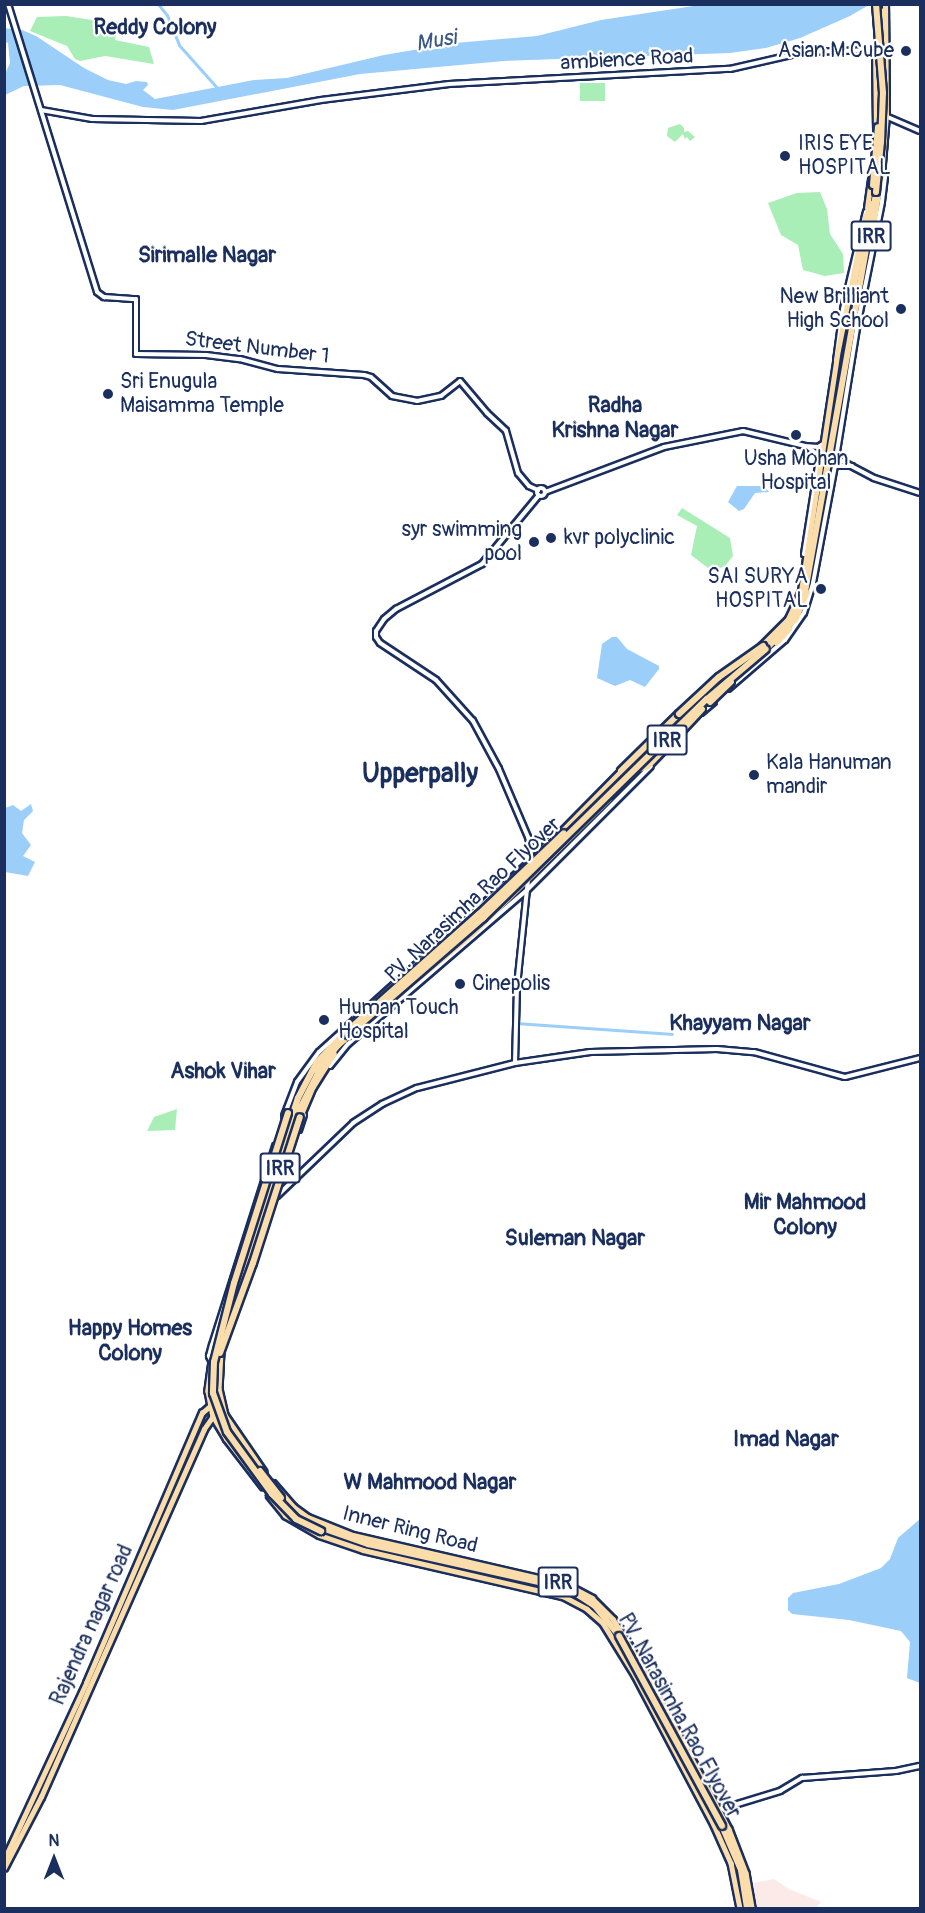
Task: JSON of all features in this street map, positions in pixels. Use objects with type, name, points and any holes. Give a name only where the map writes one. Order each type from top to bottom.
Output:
[{"type":"highway","name":"P.V. Narasimha Rao Flyover","points":[[745,1908],[737,1870],[724,1839],[638,1674],[598,1614],[582,1600],[558,1589],[367,1547],[321,1531],[296,1519],[272,1494],[223,1426],[213,1392],[213,1370],[295,1106],[309,1076],[322,1056],[479,914],[704,696],[792,622],[806,592],[851,321],[873,207],[882,142],[883,101],[875,4]]},
{"type":"highway","points":[[621,771],[719,677],[764,647]]},
{"type":"highway","points":[[639,769],[648,766],[764,647]]},
{"type":"highway","points":[[219,1347],[240,1260],[288,1113],[307,1071],[338,1046]]},
{"type":"highway","points":[[219,1347],[253,1263],[300,1117],[313,1087],[338,1046]]},
{"type":"main road","name":"Inner Ring Road","points":[[745,1908],[742,1860],[719,1810],[645,1670],[613,1619],[585,1592],[551,1580],[372,1541],[308,1517],[294,1507],[238,1437],[224,1412],[219,1388],[223,1346],[297,1115],[313,1078],[338,1046],[424,958],[532,861],[621,771],[764,647],[783,636],[798,616],[805,601],[814,566],[854,321],[871,252],[883,176],[886,115],[884,4]]},
{"type":"main road","name":"Inner Ring Road","points":[[745,1908],[731,1863],[708,1814],[635,1675],[603,1623],[587,1609],[563,1596],[363,1550],[305,1529],[285,1515],[226,1438],[213,1416],[208,1380],[297,1098],[312,1069],[473,933],[764,647],[783,626],[796,606],[802,583],[836,362],[866,212],[877,115],[875,50],[881,33],[884,13]]},
{"type":"main road","points":[[588,819],[593,824]]},
{"type":"main road","points":[[464,924],[473,933]]},
{"type":"main road","name":"Rajendra nagar road","points":[[4,1868],[12,1857],[118,1616],[204,1410],[208,1380]]},
{"type":"main road","points":[[204,1410],[221,1402]]},
{"type":"main road","points":[[213,1416],[224,1412]]},
{"type":"main road","name":"Rajendra nagar road","points":[[5,1859],[205,1427],[213,1416]]},
{"type":"main road","points":[[205,1427],[214,1427],[226,1438]]},
{"type":"street","points":[[8,4],[13,26],[41,108]]},
{"type":"street","name":"ambience Road","points":[[41,108],[92,119],[201,121],[379,92],[449,84],[730,69],[804,52],[875,50]]},
{"type":"street","name":"Street Number 1","points":[[41,108],[97,292],[104,297],[136,299],[136,354],[206,355],[240,359],[278,369],[364,375],[392,396],[417,401],[441,396],[457,382],[462,382],[475,401],[506,431],[518,473],[529,486],[538,490]]},
{"type":"street","points":[[877,115],[886,115],[921,131]]},
{"type":"street","points":[[871,252],[836,458],[874,478],[921,493]]},
{"type":"street","points":[[532,861],[528,837],[499,769],[473,721],[436,680],[380,643],[376,637],[384,619],[396,609],[482,564],[539,495],[545,492],[664,447],[743,430],[805,446],[818,447],[823,443]]},
{"type":"street","points":[[805,446],[814,451],[819,459],[805,554]]},
{"type":"street","name":"Inner Ring Road","points":[[515,1063],[417,1088],[382,1104],[353,1123],[277,1197],[310,1098],[338,1046],[348,1044],[374,1018],[527,890],[697,714],[779,646],[795,628],[807,607],[834,466],[852,466]]},
{"type":"street","points":[[539,495],[538,490],[542,488],[545,492]]},
{"type":"street","name":"Inner Ring Road","points":[[212,1362],[210,1352],[234,1272],[297,1082],[309,1063],[331,1039],[532,861]]},
{"type":"street","points":[[528,880],[515,1063],[590,1052],[717,1049],[754,1052],[845,1077],[921,1058]]},
{"type":"street","points":[[708,1814],[780,1791],[802,1778],[896,1771],[921,1766]]},
{"type":"street","points":[[5,1859],[12,1857]]},
{"type":"shaded area","points":[[774,1879],[789,1889],[821,1902],[816,1908],[755,1908],[754,1883]]},
{"type":"green space","points":[[66,16],[118,24],[115,40],[149,47],[154,64],[105,56],[80,61],[75,59],[67,46],[30,31],[37,17]]},
{"type":"green space","points":[[580,83],[605,83],[605,101],[580,101]]},
{"type":"green space","points":[[680,124],[684,132],[688,131],[695,137],[690,141],[687,137],[685,139],[683,134],[675,142],[667,136],[668,128]]},
{"type":"green space","points":[[820,192],[827,209],[830,234],[843,254],[844,273],[825,276],[803,270],[798,245],[781,235],[768,203],[797,193]]},
{"type":"green space","points":[[682,508],[730,538],[733,556],[725,566],[712,571],[691,555],[697,526],[677,515]]},
{"type":"green space","points":[[177,1109],[175,1130],[147,1131],[154,1117]]},
{"type":"water","points":[[700,5],[869,5],[800,38],[766,48],[730,53],[504,61],[360,74],[173,110],[143,107],[60,85],[24,86],[5,95],[5,74],[10,63],[4,28],[22,30],[36,36],[84,68],[108,80],[126,84],[136,81],[147,82],[148,85],[143,90],[155,99],[254,80],[287,78],[384,55],[455,43],[537,36],[601,20]]},
{"type":"water","points":[[737,486],[764,486],[769,492],[755,493],[744,509],[739,511],[728,502]]},
{"type":"water","points":[[612,637],[617,637],[627,649],[659,666],[645,687],[630,680],[615,686],[597,678],[602,644]]},
{"type":"water","points":[[31,804],[33,811],[24,820],[22,833],[31,845],[23,856],[35,862],[28,876],[5,872],[5,808],[13,805],[21,811]]},
{"type":"water","points":[[516,1022],[674,1033],[673,1036],[516,1025]]},
{"type":"water","points":[[920,1519],[920,1683],[907,1678],[910,1642],[901,1631],[849,1620],[792,1614],[788,1610],[788,1598],[793,1593],[839,1584],[881,1568],[890,1559],[898,1538]]},
{"type":"waterway","points":[[158,4],[167,15],[179,45],[219,90]]},
{"type":"place","name":"Asian M Cube","points":[[906,51]]},
{"type":"place","name":"IRIS EYE HOSPITAL","points":[[785,156]]},
{"type":"place","name":"New Brilliant High School","points":[[901,309]]},
{"type":"place","name":"Sri Enugula Maisamma Temple","points":[[108,394]]},
{"type":"place","name":"Usha Mohan Hospital","points":[[796,435]]},
{"type":"place","name":"kvr polyclinic","points":[[551,538]]},
{"type":"place","name":"syr swimming pool","points":[[534,542]]},
{"type":"place","name":"SAI SURYA HOSPITAL","points":[[821,589]]},
{"type":"place","name":"Kala Hanuman mandir","points":[[754,775]]},
{"type":"place","name":"Cinepolis","points":[[460,984]]},
{"type":"place","name":"Human Touch Hospital","points":[[324,1020]]},
{"type":"district","name":"Reddy Colony","points":[[155,28]]},
{"type":"district","name":"Sirimalle Nagar","points":[[207,256]]},
{"type":"district","name":"Radha Krishna Nagar","points":[[615,418]]},
{"type":"district","name":"Upperpally","points":[[420,774]]},
{"type":"district","name":"Khayyam Nagar","points":[[740,1024]]},
{"type":"district","name":"Ashok Vihar","points":[[223,1072]]},
{"type":"district","name":"Mir Mahmood Colony","points":[[805,1214]]},
{"type":"district","name":"Suleman Nagar","points":[[575,1239]]},
{"type":"district","name":"Happy Homes Colony","points":[[130,1340]]},
{"type":"district","name":"Imad Nagar","points":[[786,1440]]},
{"type":"district","name":"W Mahmood Nagar","points":[[430,1483]]},
{"type":"water label","name":"Musi","points":[[436,41]]}]
